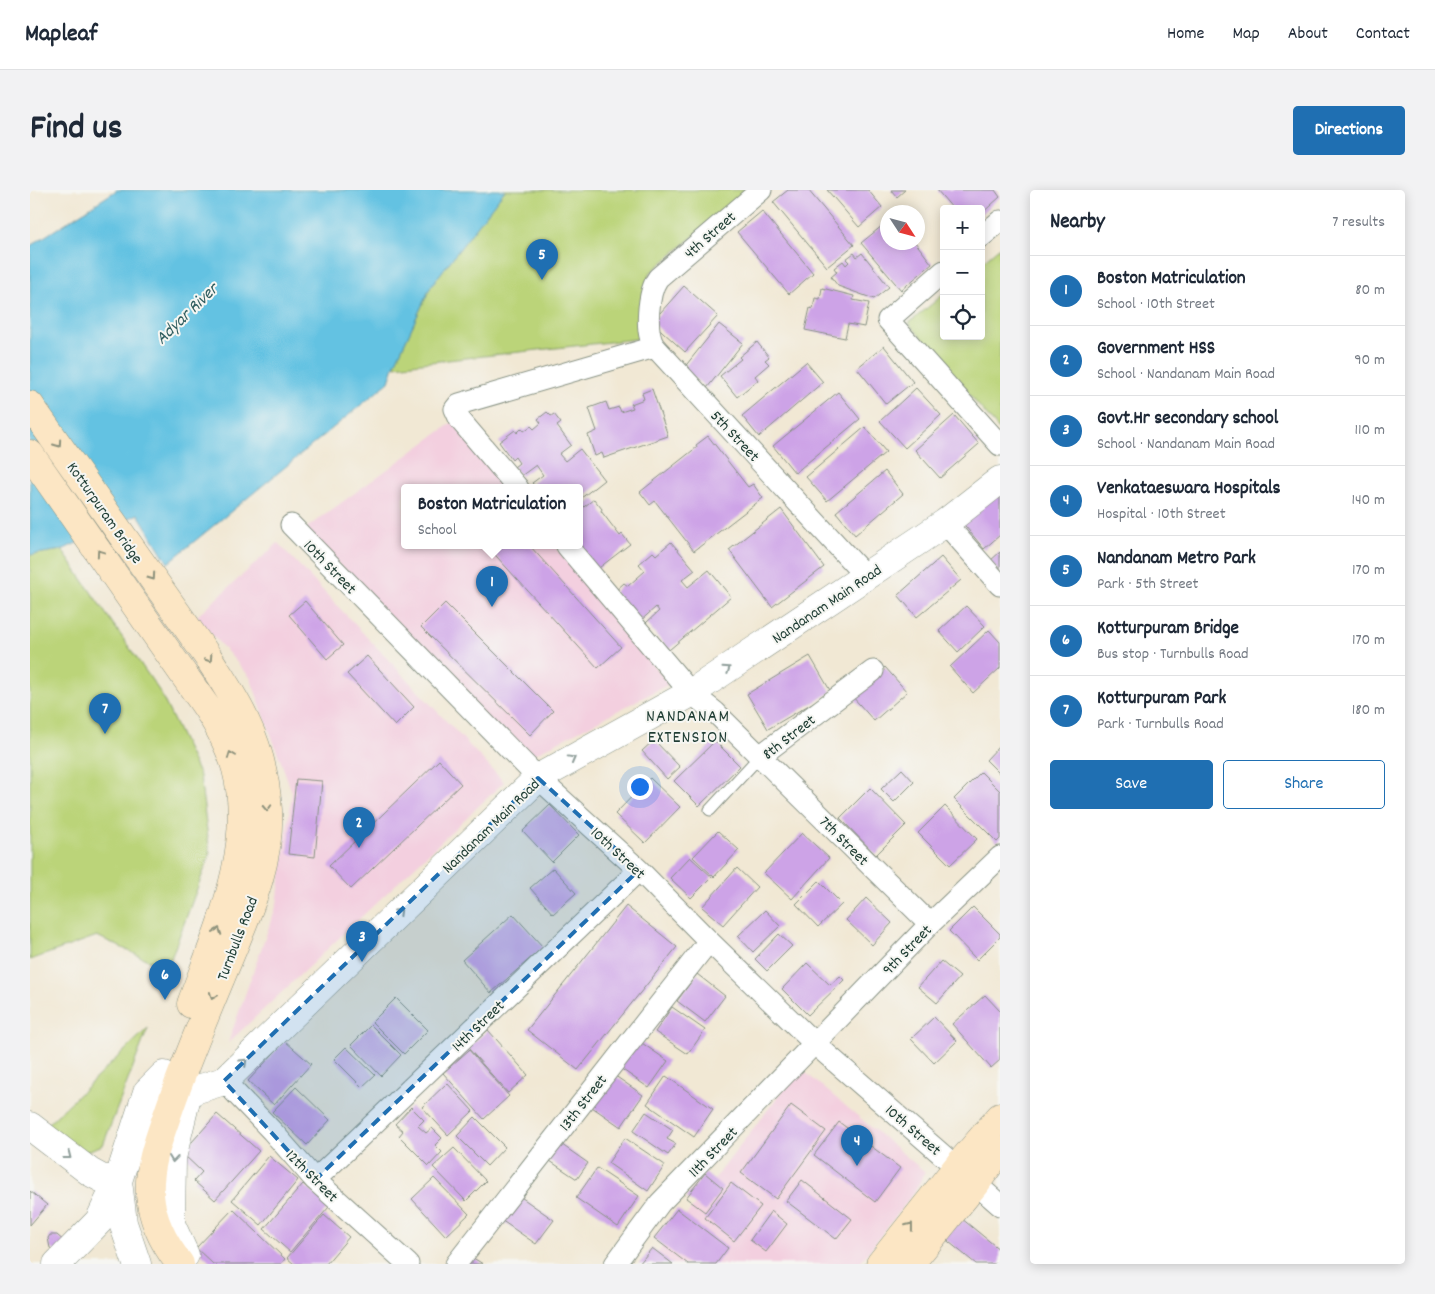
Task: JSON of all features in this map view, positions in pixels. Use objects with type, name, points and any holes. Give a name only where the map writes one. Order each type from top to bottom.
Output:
[{"type":"main road","name":"Kotturpuram Bridge","points":[[30,405],[182,619]]},
{"type":"main road","name":"Kotturpuram Bridge","points":[[30,454],[158,636]]},
{"type":"main road","name":"Turnbulls Road","points":[[177,1082],[251,903],[262,868],[266,847],[268,812],[261,766],[246,722],[208,657],[182,619]]},
{"type":"main road","name":"Turnbulls Road","points":[[158,636],[202,700],[221,732],[236,771],[241,819],[238,859],[177,1082]]},
{"type":"main road","points":[[166,1264],[151,1240],[145,1224],[138,1183],[139,1166],[177,1082]]},
{"type":"main road","points":[[910,1264],[1000,1117]]},
{"type":"main road","points":[[149,1147],[152,1206],[161,1234],[180,1264]]},
{"type":"main road","points":[[880,1264],[966,1175],[1000,1150]]},
{"type":"street","name":"4th Street","points":[[658,278],[760,190]]},
{"type":"street","points":[[985,233],[1000,220]]},
{"type":"street","points":[[940,274],[888,320],[1000,445]]},
{"type":"street","name":"5th Street","points":[[658,278],[649,300],[649,335],[652,344],[866,577]]},
{"type":"street","points":[[515,484],[460,420],[455,409],[459,404],[655,347]]},
{"type":"street","name":"Nandanam Main Road","points":[[177,1082],[224,1082],[538,778],[691,693],[945,523],[1000,480]]},
{"type":"street","points":[[945,523],[1000,584]]},
{"type":"street","name":"10th Street","points":[[290,525],[538,778],[640,870],[709,941],[815,1044],[1000,1205]]},
{"type":"street","name":"7th Street","points":[[570,549],[691,693],[715,712],[930,924]]},
{"type":"street","name":"8th Street","points":[[760,756],[873,670]]},
{"type":"street","name":"9th Street","points":[[815,1044],[930,924],[1000,857]]},
{"type":"street","name":"14th Street","points":[[314,1180],[640,870]]},
{"type":"street","name":"13th Street","points":[[456,1264],[709,941]]},
{"type":"street","name":"11th Street","points":[[615,1264],[660,1203],[815,1044]]},
{"type":"street","name":"Turnbulls Road","points":[[137,1264],[123,1223],[118,1181],[147,1092],[177,1082],[172,1158],[171,1224],[190,1264]]},
{"type":"street","name":"12th Street","points":[[224,1082],[272,1131],[314,1180],[408,1264]]},
{"type":"street","points":[[30,1126],[90,1172],[102,1178],[118,1181],[99,1221],[57,1264]]},
{"type":"lane","name":"8th Street","points":[[710,810],[760,756]]},
{"type":"highlighted area","points":[[538,778],[639,870],[315,1180],[224,1081]]},
{"type":"shaded area","points":[[453,422],[504,484],[401,484],[401,549],[557,549],[669,684],[523,760],[305,529]]},
{"type":"shaded area","points":[[278,543],[504,782],[228,1043],[277,904],[292,792],[250,677],[196,617]]},
{"type":"shaded area","points":[[800,1068],[925,1172],[915,1191],[859,1264],[649,1264]]},
{"type":"green space","points":[[505,190],[748,190],[649,274],[646,338],[394,366],[431,286]]},
{"type":"green space","points":[[1000,247],[1000,431],[909,323],[940,297],[940,340],[985,340],[985,260]]},
{"type":"green space","points":[[62,550],[160,692],[200,776],[210,854],[167,969],[97,936],[30,960],[30,555]]},
{"type":"green space","points":[[148,1028],[103,1145],[76,1155],[44,1128]]},
{"type":"water","name":"Adyar River","points":[[117,190],[505,190],[431,286],[394,366],[389,382],[168,563],[138,514],[62,550],[30,555],[30,246]]},
{"type":"building","points":[[788,190],[808,190],[854,245],[827,267],[773,202]]},
{"type":"building","points":[[827,190],[868,190],[880,205],[880,209],[859,227]]},
{"type":"building","points":[[891,190],[905,190],[897,197]]},
{"type":"building","points":[[937,190],[995,190],[1000,197],[985,210],[985,205],[950,205]]},
{"type":"building","points":[[762,211],[813,273],[789,294],[737,232]]},
{"type":"building","points":[[880,228],[880,250],[921,250],[932,264],[901,290],[861,243]]},
{"type":"building","points":[[854,253],[857,257],[862,253],[889,287],[874,299],[838,286],[831,277],[837,272],[834,268],[843,261],[846,265],[849,262],[846,259]]},
{"type":"building","points":[[684,286],[718,316],[685,352],[652,322]]},
{"type":"building","points":[[822,288],[854,296],[853,300],[869,303],[864,327],[848,324],[845,338],[805,330],[810,308],[813,309],[815,298],[820,299]]},
{"type":"building","points":[[719,324],[743,343],[707,388],[683,369]]},
{"type":"building","points":[[757,342],[769,357],[765,360],[769,364],[755,376],[758,380],[737,397],[720,376],[741,359],[739,357]]},
{"type":"building","points":[[884,346],[913,382],[886,404],[857,368]]},
{"type":"building","points":[[806,362],[823,382],[759,437],[742,416]]},
{"type":"building","points":[[916,388],[941,415],[905,448],[880,421]]},
{"type":"building","points":[[652,389],[668,436],[604,458],[602,453],[595,456],[588,435],[597,431],[589,408],[606,402],[609,410],[619,407],[621,412],[633,408],[631,404],[644,399],[642,393]]},
{"type":"building","points":[[838,392],[860,419],[795,473],[773,446]]},
{"type":"building","points":[[547,412],[551,416],[554,414],[561,423],[557,426],[571,445],[559,454],[565,461],[580,449],[604,480],[583,497],[583,484],[533,484],[543,475],[536,465],[521,476],[514,467],[519,463],[515,457],[512,460],[499,442],[515,430],[517,433],[522,428],[524,431],[531,426],[534,429],[541,423],[538,419]]},
{"type":"building","points":[[954,415],[979,444],[940,478],[915,450]]},
{"type":"building","points":[[865,427],[886,452],[827,501],[806,477]]},
{"type":"building","points":[[708,436],[748,487],[753,484],[763,498],[694,551],[655,501],[650,505],[640,492]]},
{"type":"building","points":[[885,471],[903,494],[855,535],[836,512]]},
{"type":"building","points":[[1000,487],[1000,535],[984,549],[961,521]]},
{"type":"building","points":[[594,499],[620,536],[622,534],[630,544],[595,571],[582,549],[583,508]]},
{"type":"building","points":[[781,509],[824,567],[772,607],[729,550]]},
{"type":"building","points":[[671,542],[695,570],[682,580],[688,587],[709,570],[731,597],[669,650],[646,623],[659,611],[656,607],[638,623],[614,592],[624,583],[628,586],[645,571],[639,564],[653,552],[656,555]]},
{"type":"building","points":[[490,549],[533,549],[621,647],[598,668]]},
{"type":"building","points":[[1000,552],[1000,573],[990,561]]},
{"type":"building","points":[[941,557],[961,580],[917,617],[898,595]]},
{"type":"building","points":[[305,601],[343,645],[327,659],[289,615]]},
{"type":"building","points":[[445,603],[553,711],[530,735],[421,627]]},
{"type":"building","points":[[966,606],[985,626],[958,652],[939,631]]},
{"type":"building","points":[[989,630],[1000,642],[1000,668],[973,693],[950,667]]},
{"type":"building","points":[[367,656],[414,707],[395,726],[347,674]]},
{"type":"building","points":[[810,656],[831,692],[768,729],[747,694]]},
{"type":"building","points":[[885,667],[907,692],[874,721],[852,696]]},
{"type":"building","points":[[654,740],[680,767],[667,779],[642,751]]},
{"type":"building","points":[[715,741],[740,766],[699,806],[674,781]]},
{"type":"building","points":[[1000,745],[1000,774],[986,760]]},
{"type":"building","points":[[439,760],[461,784],[351,889],[329,866]]},
{"type":"building","points":[[902,769],[914,782],[894,802],[881,789]]},
{"type":"building","points":[[981,772],[1000,791],[1000,839],[997,842],[954,799]]},
{"type":"building","points":[[650,778],[680,807],[645,843],[615,814]]},
{"type":"building","points":[[296,779],[322,781],[315,857],[288,854]]},
{"type":"building","points":[[870,788],[906,825],[876,855],[840,818]]},
{"type":"building","points":[[550,805],[579,835],[552,862],[523,831]]},
{"type":"building","points":[[945,806],[977,839],[950,865],[918,833]]},
{"type":"building","points":[[718,831],[739,850],[714,877],[693,857]]},
{"type":"building","points":[[802,833],[829,858],[792,899],[764,873]]},
{"type":"building","points":[[690,857],[712,877],[691,898],[670,878]]},
{"type":"building","points":[[553,868],[576,893],[553,914],[530,888]]},
{"type":"building","points":[[737,868],[757,887],[723,925],[702,907]]},
{"type":"building","points":[[819,881],[842,904],[818,927],[796,904]]},
{"type":"building","points":[[866,898],[892,923],[872,945],[846,920]]},
{"type":"building","points":[[626,906],[677,947],[578,1070],[527,1030]]},
{"type":"building","points":[[973,907],[1000,934],[1000,937],[977,960],[949,931]]},
{"type":"building","points":[[765,910],[780,926],[753,952],[738,936]]},
{"type":"building","points":[[513,914],[543,947],[491,993],[462,960]]},
{"type":"building","points":[[779,934],[792,946],[767,971],[755,959]]},
{"type":"building","points":[[941,961],[960,977],[937,1003],[918,987]]},
{"type":"building","points":[[807,963],[830,985],[840,976],[844,980],[808,1015],[782,989]]},
{"type":"building","points":[[697,974],[725,996],[705,1022],[677,1001]]},
{"type":"building","points":[[985,995],[1000,1011],[1000,1060],[991,1068],[952,1024]]},
{"type":"building","points":[[396,998],[428,1030],[404,1054],[372,1022]]},
{"type":"building","points":[[672,1007],[705,1030],[688,1054],[655,1032]]},
{"type":"building","points":[[934,1017],[957,1041],[934,1063],[911,1039]]},
{"type":"building","points":[[371,1025],[401,1055],[381,1076],[351,1045]]},
{"type":"building","points":[[488,1030],[528,1075],[508,1093],[468,1048]]},
{"type":"building","points":[[636,1039],[668,1061],[649,1088],[617,1066]]},
{"type":"building","points":[[285,1041],[311,1064],[274,1105],[248,1081]]},
{"type":"building","points":[[346,1047],[375,1075],[362,1087],[334,1059]]},
{"type":"building","points":[[469,1050],[509,1096],[484,1119],[443,1073]]},
{"type":"building","points":[[611,1073],[643,1095],[621,1127],[589,1105]]},
{"type":"building","points":[[666,1076],[713,1109],[694,1137],[647,1104]]},
{"type":"building","points":[[447,1083],[473,1111],[448,1135],[422,1107]]},
{"type":"building","points":[[296,1087],[330,1120],[307,1145],[272,1112]]},
{"type":"building","points":[[791,1105],[826,1131],[776,1199],[741,1173]]},
{"type":"building","points":[[411,1107],[424,1120],[418,1126],[426,1133],[432,1128],[442,1138],[435,1145],[442,1152],[429,1166],[399,1136],[403,1131],[395,1124]]},
{"type":"building","points":[[646,1112],[673,1130],[667,1139],[676,1144],[668,1155],[633,1131]]},
{"type":"building","points":[[217,1114],[259,1151],[215,1200],[194,1181],[202,1172],[182,1153]]},
{"type":"building","points":[[475,1117],[505,1147],[487,1166],[457,1136]]},
{"type":"building","points":[[839,1122],[900,1168],[875,1202],[814,1155]]},
{"type":"building","points":[[625,1138],[665,1165],[648,1191],[608,1163]]},
{"type":"building","points":[[555,1140],[588,1163],[577,1179],[544,1157]]},
{"type":"building","points":[[454,1148],[486,1181],[466,1201],[433,1167]]},
{"type":"building","points":[[269,1156],[298,1180],[261,1225],[232,1200]]},
{"type":"building","points":[[597,1168],[639,1196],[618,1227],[576,1198]]},
{"type":"building","points":[[705,1173],[723,1188],[705,1212],[686,1198]]},
{"type":"building","points":[[434,1178],[469,1214],[446,1236],[412,1199]]},
{"type":"building","points":[[802,1180],[852,1219],[836,1239],[786,1201]]},
{"type":"building","points":[[731,1183],[761,1206],[734,1241],[705,1218]]},
{"type":"building","points":[[303,1184],[329,1207],[290,1252],[264,1229]]},
{"type":"building","points":[[30,1191],[47,1205],[30,1225]]},
{"type":"building","points":[[515,1193],[554,1220],[536,1244],[498,1218]]},
{"type":"building","points":[[233,1209],[285,1259],[281,1264],[213,1264],[196,1248]]},
{"type":"building","points":[[677,1209],[728,1248],[716,1264],[688,1264],[654,1238]]},
{"type":"building","points":[[771,1211],[787,1224],[766,1252],[750,1240]]},
{"type":"building","points":[[324,1215],[349,1237],[326,1264],[294,1264],[287,1258]]},
{"type":"building","points":[[961,1218],[1000,1250],[1000,1264],[976,1264],[944,1238]]},
{"type":"building","points":[[50,1235],[57,1235],[66,1243],[59,1254],[50,1248],[48,1238]]},
{"type":"building","points":[[652,1248],[673,1264],[639,1264]]},
{"type":"building","points":[[470,1256],[483,1264],[465,1264]]},
{"type":"place","name":"Nandanam Metro Park","points":[[542,280]]},
{"type":"place","name":"Boston Matriculation","points":[[492,607]]},
{"type":"place","name":"Kotturpuram Park","points":[[105,734]]},
{"type":"place","name":"Government HSS","points":[[359,848]]},
{"type":"place","name":"Govt.Hr secondary school","points":[[362,962]]},
{"type":"place","name":"Kotturpuram Bridge","points":[[165,1000]]},
{"type":"place","name":"Venkataeswara Hospitals","points":[[857,1166]]},
{"type":"district","name":"NANDANAM EXTENSION","points":[[688,725]]}]
